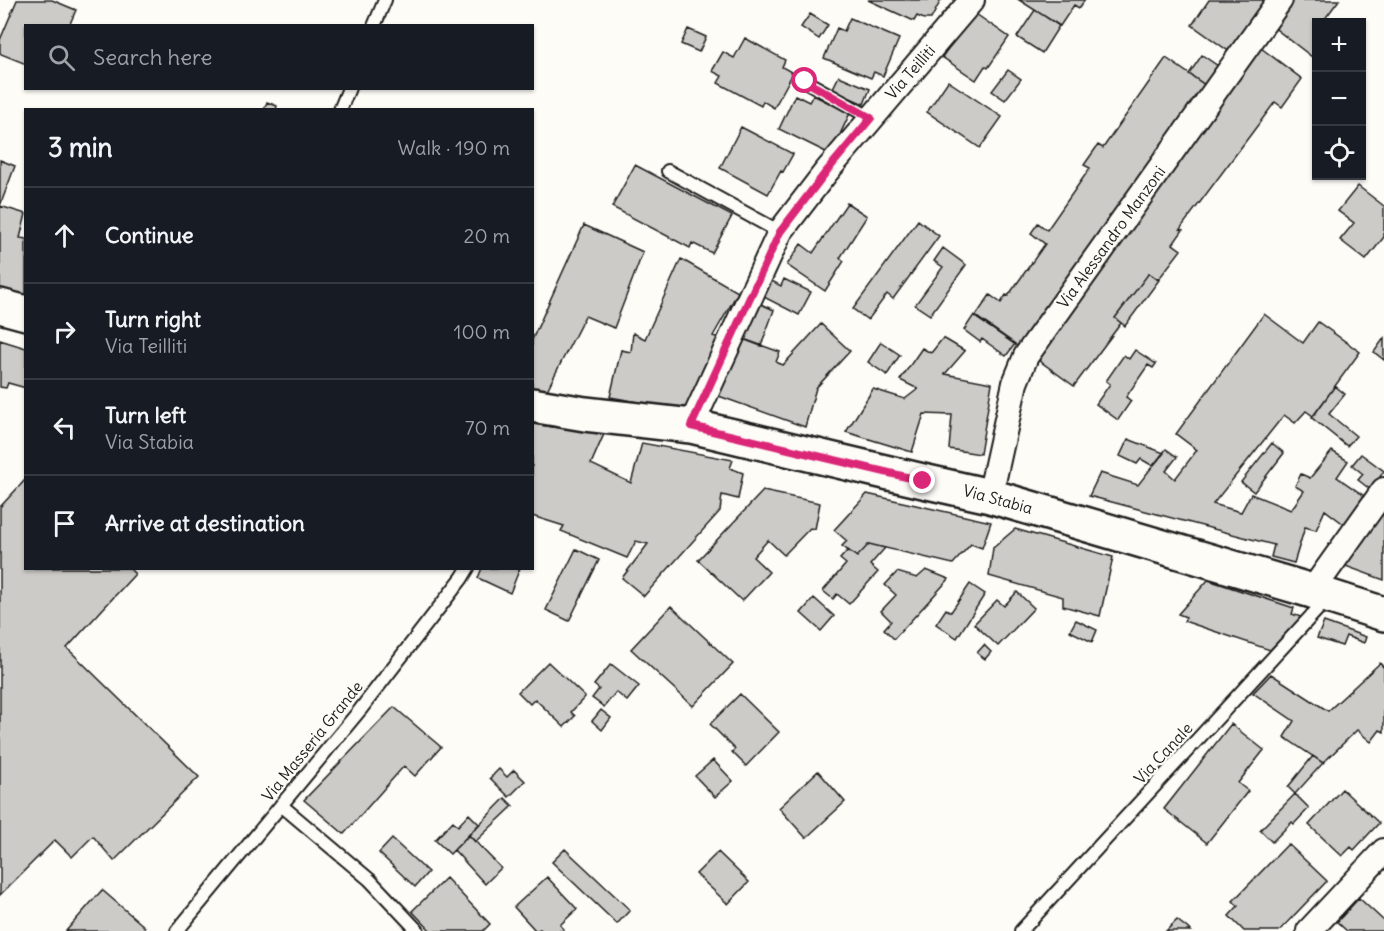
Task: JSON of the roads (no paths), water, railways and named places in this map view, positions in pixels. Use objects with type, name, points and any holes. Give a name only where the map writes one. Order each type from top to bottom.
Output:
[{"type":"main road","points":[[0,306],[24,312]]},
{"type":"main road","name":"Via Stabia","points":[[534,405],[585,414],[691,426],[990,496],[1384,614]]},
{"type":"street","name":"Via Teilliti","points":[[691,426],[780,232],[826,172],[972,0]]},
{"type":"street","name":"Via Alessandro Manzoni","points":[[990,496],[1015,383],[1026,356],[1280,0]]},
{"type":"street","points":[[1321,594],[1384,490]]},
{"type":"street","points":[[1310,931],[1384,851]]},
{"type":"lane","points":[[375,24],[385,0]]},
{"type":"lane","points":[[805,81],[871,118]]},
{"type":"lane","points":[[341,108],[348,90]]},
{"type":"lane","points":[[668,171],[780,232]]},
{"type":"lane","name":"Via Masseria Grande","points":[[177,931],[360,710],[466,570]]},
{"type":"lane","name":"Via Canale","points":[[1021,931],[1321,594]]},
{"type":"lane","points":[[281,805],[370,880],[418,931]]}]
